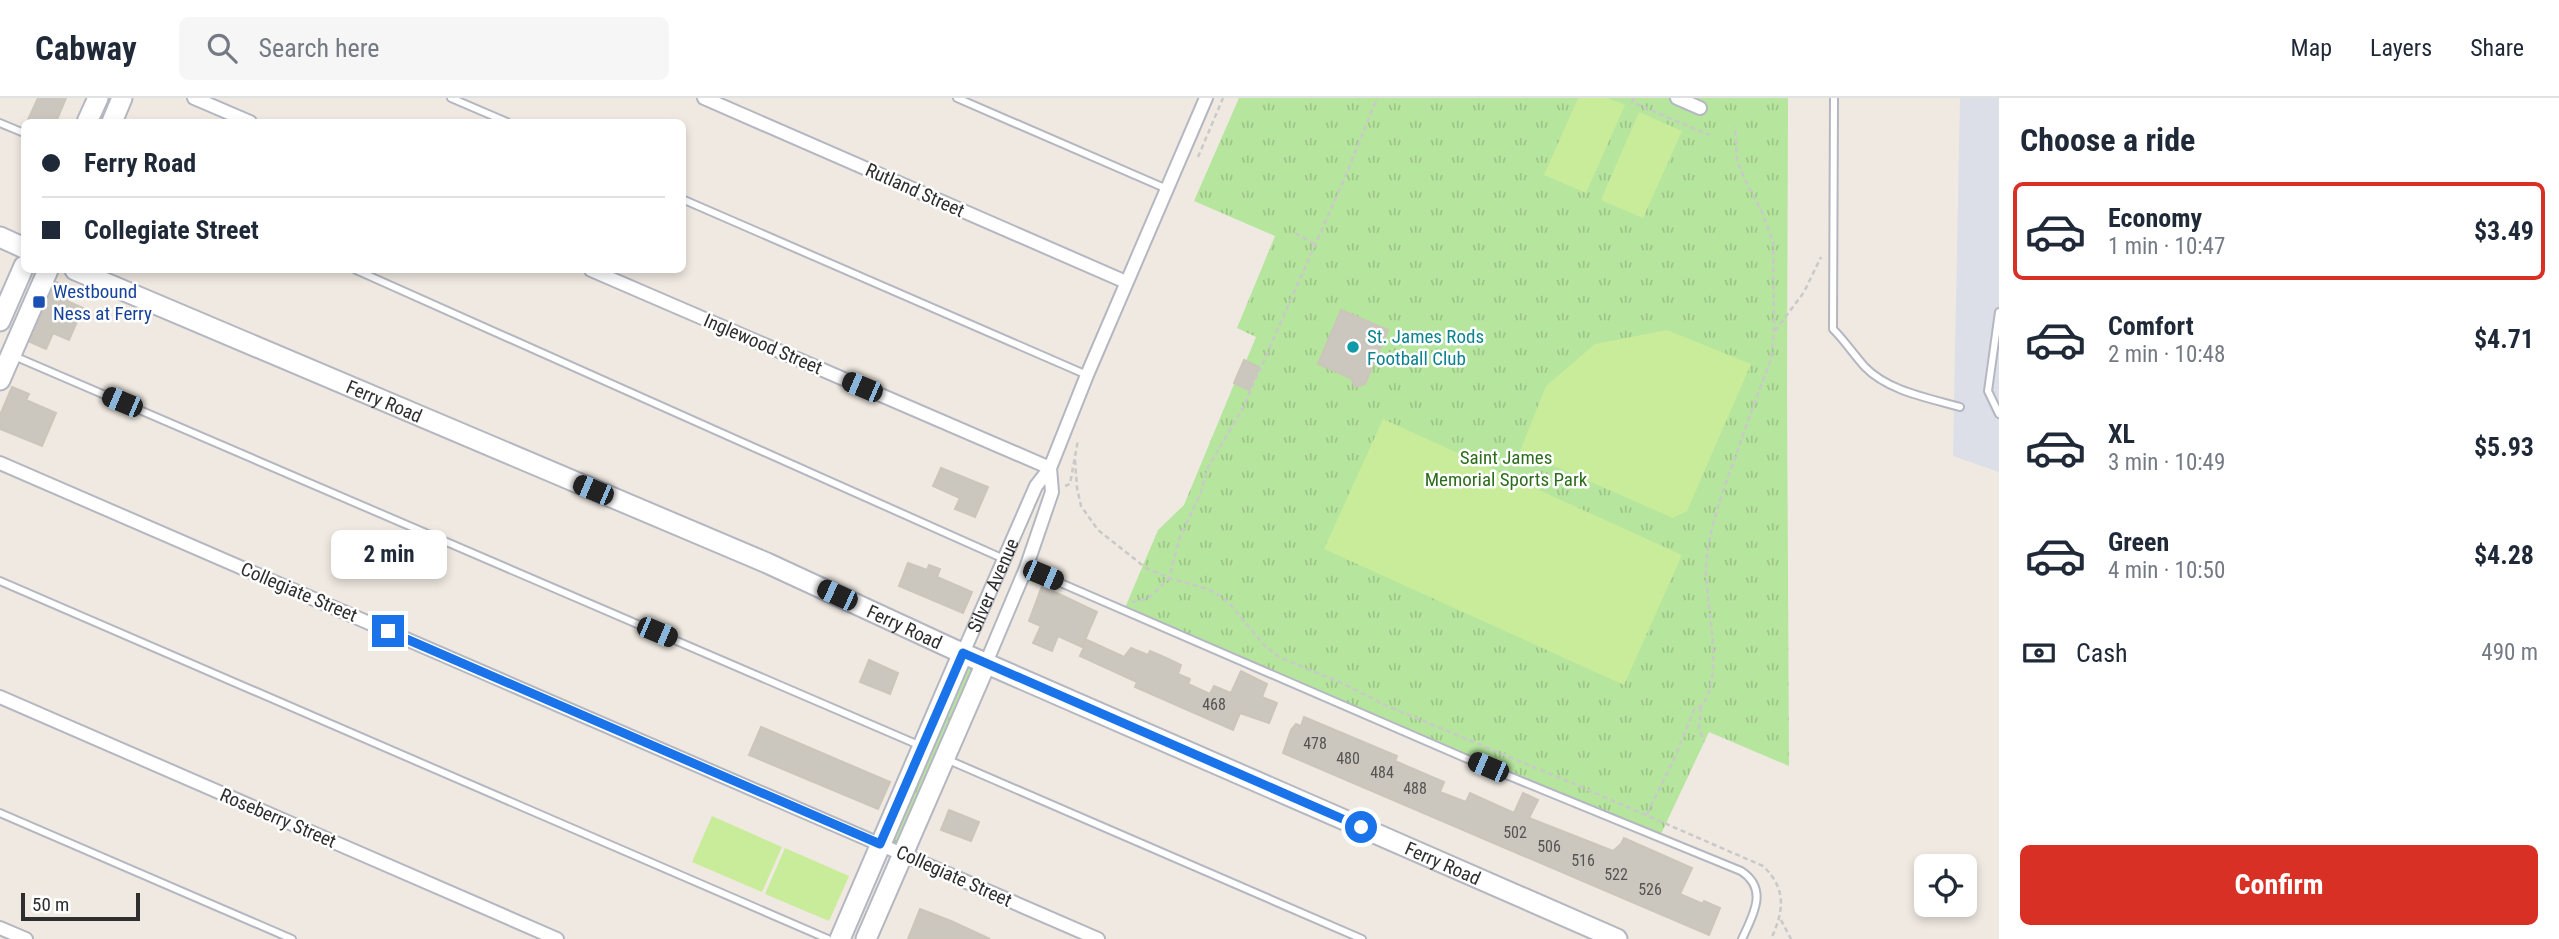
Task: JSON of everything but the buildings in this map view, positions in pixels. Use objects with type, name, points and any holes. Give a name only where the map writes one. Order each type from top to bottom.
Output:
[{"type":"main road","points":[[89,119],[98,98]]},
{"type":"main road","points":[[113,119],[122,98]]},
{"type":"main road","points":[[0,237],[21,247]]},
{"type":"main road","points":[[0,321],[21,273]]},
{"type":"main road","points":[[0,380],[47,273]]},
{"type":"main road","name":"Ferry Road","points":[[87,273],[767,563],[963,653],[1617,939]]},
{"type":"main road","name":"Silver Avenue","points":[[840,939],[963,653]]},
{"type":"main road","name":"Silver Avenue","points":[[866,939],[986,663]]},
{"type":"street","points":[[194,98],[243,119]]},
{"type":"street","name":"Rutland Street","points":[[704,98],[1126,282]]},
{"type":"street","points":[[1677,98],[1700,108]]},
{"type":"street","name":"Silver Avenue","points":[[963,653],[1036,486],[1050,468],[1203,99]]},
{"type":"street","name":"Inglewood Street","points":[[598,273],[1050,468]]},
{"type":"street","name":"Collegiate Street","points":[[0,463],[1098,939]]},
{"type":"street","name":"Silver Avenue","points":[[986,663],[1026,568],[1052,492],[1050,468]]},
{"type":"street","name":"Roseberry Street","points":[[0,697],[557,939]]},
{"type":"street","points":[[0,928],[26,939]]},
{"type":"lane","points":[[451,98],[500,119]]},
{"type":"lane","points":[[957,98],[1167,189]]},
{"type":"lane","points":[[1834,98],[1833,329],[1866,368],[1882,379],[1905,391],[1960,407]]},
{"type":"lane","points":[[0,123],[21,132]]},
{"type":"lane","points":[[686,201],[1087,375]]},
{"type":"lane","points":[[363,273],[1004,559]]},
{"type":"lane","points":[[1999,312],[1988,391],[1999,414]]},
{"type":"lane","points":[[11,355],[922,747]]},
{"type":"lane","points":[[1026,568],[1465,758],[1741,871],[1753,882],[1757,891],[1756,910],[1742,939]]},
{"type":"lane","points":[[0,581],[828,939]]},
{"type":"lane","points":[[945,758],[1362,939]]},
{"type":"lane","points":[[0,813],[292,939]]},
{"type":"path","points":[[1113,605],[1149,598],[1169,578],[1180,537],[1200,495],[1208,467],[1242,410],[1346,175],[1377,98]]},
{"type":"path","points":[[1634,98],[1632,103],[1710,135]]},
{"type":"path","points":[[1704,742],[1699,728],[1702,707],[1709,694],[1713,661],[1706,568],[1716,511],[1770,359],[1774,332],[1773,242],[1737,160],[1735,126]]},
{"type":"path","points":[[1774,332],[1804,292],[1833,232]]},
{"type":"path","points":[[1294,233],[1314,244]]},
{"type":"path","points":[[1074,460],[1081,506],[1091,523],[1137,562],[1169,578],[1209,589],[1222,597],[1264,645],[1288,661],[1646,815],[1674,759],[1694,710],[1702,707]]},
{"type":"path","points":[[1780,919],[1791,939]]},
{"type":"shaded area","points":[[1960,98],[1999,98],[1999,472],[1953,456]]},
{"type":"green space","name":"Saint James Memorial Sports Park","points":[[1239,98],[1788,98],[1789,766],[1709,732],[1661,834],[1656,837],[1124,610],[1158,530],[1184,505],[1256,337],[1237,328],[1275,236],[1194,201]]},
{"type":"green space","points":[[1578,98],[1608,98],[1625,105],[1586,193],[1544,175]]},
{"type":"green space","points":[[1639,112],[1682,131],[1643,218],[1601,200]]},
{"type":"green space","points":[[1667,330],[1751,364],[1687,511],[1673,518],[1520,451],[1546,386],[1595,344]]},
{"type":"green space","points":[[1383,419],[1682,555],[1624,685],[1324,549]]},
{"type":"green space","points":[[963,653],[986,663],[902,854],[880,844]]},
{"type":"green space","points":[[712,816],[782,847],[762,892],[692,862]]},
{"type":"green space","points":[[785,848],[849,876],[829,921],[765,894]]},
{"type":"place","name":"Westbound Ness at Ferry","points":[[39,302]]},
{"type":"place","name":"St. James Rods Football Club","points":[[1353,347]]},
{"type":"route","points":[[388,631],[880,844],[963,653],[1361,827]]}]
